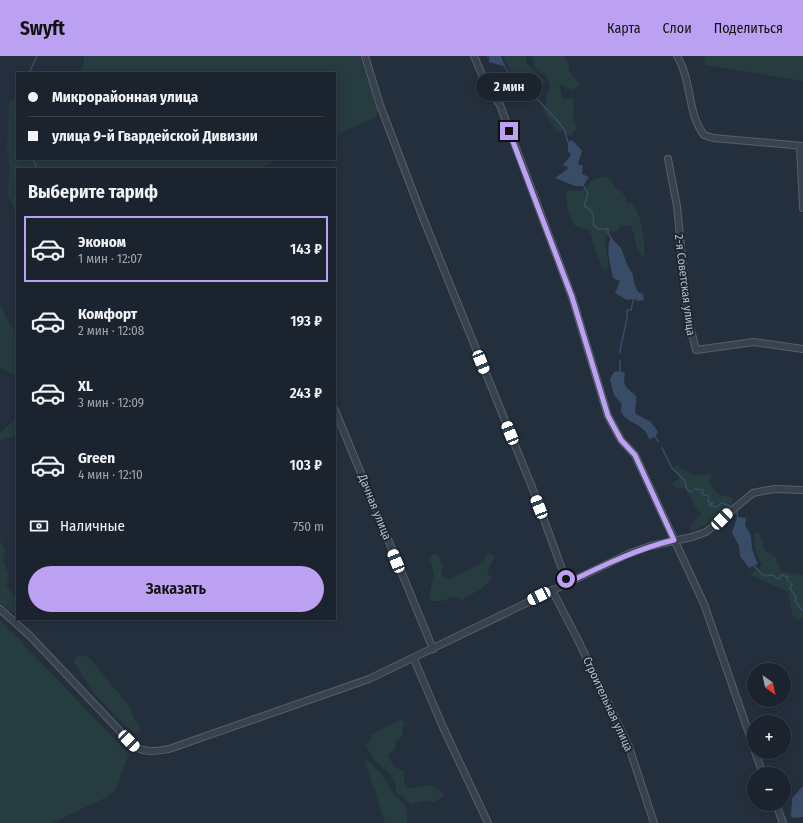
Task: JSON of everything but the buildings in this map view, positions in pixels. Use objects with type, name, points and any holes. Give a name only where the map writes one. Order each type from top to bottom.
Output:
[{"type":"street","points":[[365,56],[380,105],[423,218],[531,485],[567,583]]},
{"type":"street","points":[[474,56],[482,78],[500,105],[506,119],[516,153],[558,258],[572,297],[608,416],[621,440],[635,455],[704,604],[747,728]]},
{"type":"street","points":[[677,56],[683,68],[697,121],[704,135],[713,138],[802,146],[803,208]]},
{"type":"street","name":"2-я Советская улица","points":[[668,159],[676,206],[680,258],[688,318],[696,350],[754,342],[803,349]]},
{"type":"street","name":"Дачная улица","points":[[336,412],[433,649]]},
{"type":"street","points":[[0,609],[30,636],[132,744],[144,751],[168,750],[357,684],[414,659],[628,554],[650,546],[692,537],[706,532],[753,493],[774,489],[803,490]]},
{"type":"street","name":"Строительная улица","points":[[552,590],[578,638],[629,747],[654,823]]},
{"type":"street","points":[[414,659],[442,725],[488,823]]},
{"type":"street","points":[[779,811],[783,823]]},
{"type":"green space","points":[[85,56],[360,56],[378,111],[376,117],[336,135],[336,72],[82,72]]},
{"type":"green space","points":[[503,56],[526,56],[526,63],[545,81],[526,93],[511,73]]},
{"type":"green space","points":[[532,56],[564,56],[569,64],[569,71],[580,85],[573,90],[559,83],[563,99],[574,99],[573,117],[577,128],[572,135],[567,135],[563,130],[557,132],[544,112],[543,109],[547,102],[545,96],[551,87],[546,75],[536,70]]},
{"type":"green space","points":[[704,56],[803,56],[803,81],[705,65]]},
{"type":"green space","points":[[16,98],[16,160],[278,160],[259,168],[16,168],[16,215],[7,193],[10,168],[7,148],[9,100]]},
{"type":"green space","points":[[604,176],[611,179],[615,188],[620,190],[626,197],[625,203],[632,203],[635,208],[642,228],[645,255],[642,256],[637,249],[634,233],[630,225],[621,226],[616,232],[610,231],[605,239],[608,259],[607,269],[601,266],[589,230],[575,226],[569,213],[566,198],[568,190],[580,191],[586,188],[591,181]]},
{"type":"green space","points":[[0,307],[16,333],[16,376],[0,367]]},
{"type":"green space","points":[[16,418],[16,435],[0,441],[0,433]]},
{"type":"green space","points":[[677,465],[695,475],[712,475],[709,483],[720,495],[732,497],[734,500],[726,510],[716,518],[704,526],[692,531],[690,529],[690,525],[702,514],[695,507],[686,489],[674,487],[672,484],[680,478],[673,469]]},
{"type":"green space","points":[[759,533],[765,550],[776,558],[781,571],[803,575],[803,617],[799,621],[793,616],[788,592],[749,574],[759,569],[762,565],[756,552],[754,534]]},
{"type":"green space","points":[[0,541],[4,550],[3,560],[9,576],[6,587],[16,597],[16,614],[0,603]]},
{"type":"green space","points":[[490,553],[495,557],[487,571],[490,576],[490,581],[484,587],[462,600],[453,596],[443,601],[432,601],[429,596],[434,574],[429,558],[434,554],[439,556],[443,567],[441,572],[443,577],[448,580],[483,562],[485,556]]},
{"type":"green space","points":[[0,620],[129,754],[115,790],[107,797],[52,823],[0,823]]},
{"type":"green space","points":[[82,655],[87,656],[91,660],[130,707],[133,717],[140,726],[140,732],[135,733],[130,730],[94,694],[74,662],[76,657]]},
{"type":"green space","points":[[400,720],[405,722],[402,728],[403,734],[400,739],[395,742],[396,748],[388,756],[394,766],[404,771],[404,783],[407,788],[432,785],[440,790],[444,796],[435,802],[423,801],[411,804],[402,796],[397,794],[395,782],[390,774],[372,757],[366,744],[371,740],[371,735]]},
{"type":"green space","points":[[364,758],[380,772],[394,794],[404,804],[407,812],[407,823],[385,823]]},
{"type":"water","points":[[484,56],[501,56],[507,71],[503,66],[489,62],[489,57]]},
{"type":"water","points":[[572,140],[582,151],[578,164],[583,166],[582,174],[589,177],[583,186],[575,186],[555,178],[569,168],[563,165],[571,155],[568,151],[568,142]]},
{"type":"water","points":[[611,238],[621,248],[633,275],[634,283],[638,292],[643,294],[644,300],[627,300],[615,293],[620,281],[613,278],[608,252]]},
{"type":"water","points":[[620,371],[625,373],[624,382],[626,387],[636,396],[636,414],[651,422],[658,432],[655,437],[649,439],[641,427],[624,417],[621,409],[622,404],[614,395],[610,379],[614,372]]},
{"type":"water","points":[[737,517],[746,518],[745,525],[751,536],[752,549],[758,564],[749,568],[740,556],[739,546],[732,533]]},
{"type":"water","points":[[803,786],[803,817],[793,818],[791,816],[792,798]]},
{"type":"waterway","points":[[29,72],[37,56]]},
{"type":"waterway","points":[[507,70],[512,81],[524,94],[538,100],[556,119],[564,129],[568,142]]},
{"type":"waterway","points":[[33,160],[37,168]]},
{"type":"waterway","points":[[583,185],[588,193],[584,206],[592,213],[594,218],[593,224],[598,229],[608,229],[608,234],[612,239]]},
{"type":"waterway","points":[[620,353],[627,310],[631,310],[634,297]]},
{"type":"waterway","points":[[620,361],[620,372]]},
{"type":"waterway","points":[[655,436],[658,441]]},
{"type":"waterway","points":[[662,448],[672,468],[685,481],[687,490],[691,492],[695,489],[704,490],[701,494],[709,496],[708,502],[713,503],[709,505],[716,507],[722,503],[730,506]]},
{"type":"waterway","points":[[737,512],[738,519]]},
{"type":"waterway","points":[[753,565],[764,576],[773,575],[778,579],[782,575],[788,577],[787,580],[792,584],[790,588],[796,597],[795,601],[803,611]]},
{"type":"route","points":[[509,131],[516,153],[572,297],[608,416],[613,428],[621,440],[635,455],[674,540],[650,546],[628,554],[567,583],[566,579]]}]
